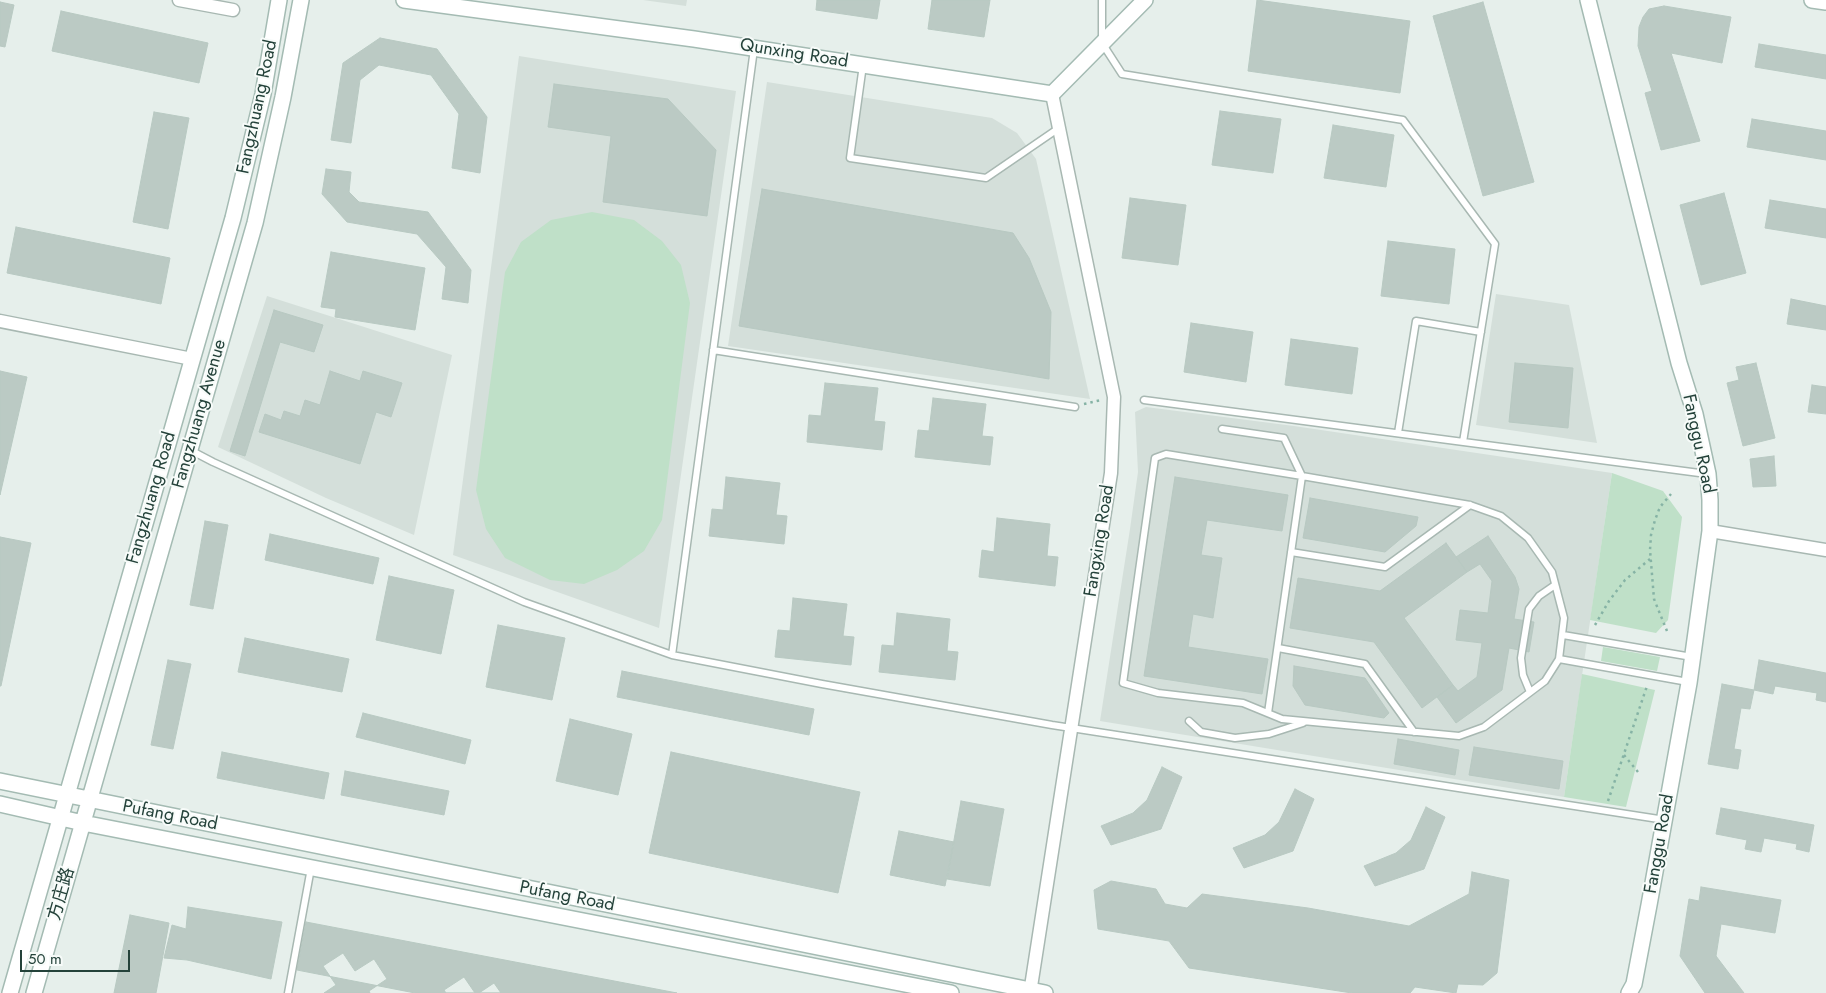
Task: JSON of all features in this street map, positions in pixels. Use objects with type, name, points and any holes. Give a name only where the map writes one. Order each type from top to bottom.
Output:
[{"type":"street","points":[[178,0],[233,10]]},
{"type":"street","name":"Fangzhuang Road","points":[[10,993],[233,218],[264,94],[279,0]]},
{"type":"street","name":"Fangzhuang Avenue","points":[[83,823],[255,223],[283,97],[301,0]]},
{"type":"street","name":"Qunxing Road","points":[[404,0],[754,48],[1052,94]]},
{"type":"street","points":[[1052,94],[1145,0]]},
{"type":"street","name":"Fanggu Road","points":[[1588,0],[1679,363],[1695,414],[1708,474],[1710,500],[1710,531],[1689,682],[1633,990]]},
{"type":"street","points":[[1812,0],[1826,2]]},
{"type":"street","name":"Fangxing Road","points":[[1035,992],[1070,727],[1111,473],[1114,396],[1052,94]]},
{"type":"street","points":[[0,321],[192,359]]},
{"type":"street","points":[[1710,531],[1826,550]]},
{"type":"street","name":"Pufang Road","points":[[0,781],[1035,992]]},
{"type":"street","name":"Pufang Road","points":[[0,804],[83,823],[951,993]]},
{"type":"street","name":"方庄路","points":[[34,993],[83,823]]},
{"type":"lane","points":[[1102,0],[1102,43],[1122,74],[1403,120],[1496,244],[1464,442]]},
{"type":"lane","points":[[672,655],[754,48]]},
{"type":"lane","points":[[863,65],[850,158],[986,178],[1059,128]]},
{"type":"lane","points":[[1398,433],[1416,321],[1481,332]]},
{"type":"lane","points":[[713,350],[1075,407]]},
{"type":"lane","points":[[1144,400],[1708,474]]},
{"type":"lane","points":[[1222,429],[1284,438],[1302,476],[1268,713]]},
{"type":"lane","points":[[190,450],[524,602],[672,655],[822,684],[1070,727],[1665,820]]},
{"type":"lane","points":[[1166,454],[1470,505],[1501,516],[1528,538],[1552,572],[1564,618],[1559,658],[1545,681],[1484,727],[1459,736],[1305,722],[1282,719],[1243,703],[1158,693],[1123,683],[1155,458],[1166,454]]},
{"type":"lane","points":[[1291,552],[1385,567],[1470,505]]},
{"type":"lane","points":[[1530,692],[1523,675],[1521,658],[1529,609],[1539,596],[1555,585]]},
{"type":"lane","points":[[1563,635],[1692,658]]},
{"type":"lane","points":[[1278,648],[1365,664],[1414,732]]},
{"type":"lane","points":[[1559,658],[1689,682]]},
{"type":"lane","points":[[1189,721],[1201,732],[1235,738],[1269,734],[1305,722]]},
{"type":"lane","points":[[288,993],[311,868]]},
{"type":"path","points":[[1075,407],[1114,396]]},
{"type":"path","points":[[1667,631],[1654,599],[1650,559],[1651,535],[1655,520],[1660,507],[1671,494]]},
{"type":"path","points":[[1595,625],[1624,580],[1650,559]]},
{"type":"path","points":[[1607,806],[1647,684]]},
{"type":"path","points":[[1624,755],[1638,772]]},
{"type":"shaded area","points":[[643,0],[687,0],[686,6]]},
{"type":"shaded area","points":[[519,56],[736,91],[659,628],[453,555]]},
{"type":"shaded area","points":[[767,82],[992,118],[1017,133],[1036,159],[1090,399],[728,346]]},
{"type":"shaded area","points":[[1496,294],[1569,305],[1597,443],[1476,425]]},
{"type":"shaded area","points":[[267,296],[452,355],[414,535],[326,498],[218,447]]},
{"type":"shaded area","points":[[1146,407],[1294,426],[1612,473],[1564,797],[1100,721],[1138,472],[1135,412]]},
{"type":"green space","points":[[592,212],[634,220],[662,241],[681,265],[690,303],[662,520],[644,551],[617,570],[584,584],[550,580],[505,558],[486,529],[476,490],[505,272],[521,242],[551,220]]},
{"type":"green space","points":[[1612,473],[1663,491],[1682,517],[1668,620],[1656,633],[1590,620]]},
{"type":"green space","points":[[1603,647],[1660,657],[1657,671],[1601,661]]},
{"type":"green space","points":[[1582,674],[1655,690],[1626,807],[1564,797]]},
{"type":"building","points":[[817,0],[880,0],[877,19],[816,10]]},
{"type":"building","points":[[932,0],[990,0],[984,37],[928,29]]},
{"type":"building","points":[[1257,0],[1410,21],[1400,93],[1248,71]]},
{"type":"building","points":[[0,2],[14,5],[5,47],[0,46]]},
{"type":"building","points":[[1483,2],[1534,182],[1483,196],[1433,16]]},
{"type":"building","points":[[1664,6],[1731,17],[1722,63],[1671,53],[1700,141],[1661,150],[1645,93],[1652,91],[1638,46],[1639,27],[1643,17],[1649,9]]},
{"type":"building","points":[[61,11],[208,43],[199,83],[52,51]]},
{"type":"building","points":[[380,38],[437,49],[487,117],[480,173],[452,168],[459,114],[431,75],[379,65],[360,80],[351,143],[331,140],[343,63]]},
{"type":"building","points":[[1759,44],[1826,55],[1826,79],[1755,67]]},
{"type":"building","points":[[554,84],[668,99],[716,150],[707,216],[603,202],[611,136],[548,127]]},
{"type":"building","points":[[1220,111],[1281,119],[1273,173],[1212,165]]},
{"type":"building","points":[[154,112],[189,118],[168,229],[133,222]]},
{"type":"building","points":[[1752,119],[1826,131],[1826,160],[1747,147]]},
{"type":"building","points":[[1333,125],[1394,135],[1386,187],[1324,178]]},
{"type":"building","points":[[326,169],[351,172],[349,192],[359,202],[428,212],[471,270],[468,303],[442,299],[446,267],[417,234],[347,222],[322,194]]},
{"type":"building","points":[[762,189],[1013,233],[1029,258],[1051,312],[1049,379],[739,326]]},
{"type":"building","points":[[1724,193],[1746,273],[1701,285],[1680,205]]},
{"type":"building","points":[[1130,198],[1186,205],[1178,265],[1122,258]]},
{"type":"building","points":[[1770,200],[1826,209],[1826,238],[1765,228]]},
{"type":"building","points":[[16,227],[170,258],[161,304],[7,273]]},
{"type":"building","points":[[1388,241],[1455,249],[1449,304],[1381,296]]},
{"type":"building","points":[[331,252],[425,268],[415,330],[335,317],[336,309],[321,307]]},
{"type":"building","points":[[1791,299],[1826,306],[1826,330],[1787,324]]},
{"type":"building","points":[[274,310],[323,325],[314,352],[280,342],[245,456],[230,451]]},
{"type":"building","points":[[1191,323],[1253,332],[1246,382],[1184,372]]},
{"type":"building","points":[[1291,339],[1358,348],[1352,394],[1285,385]]},
{"type":"building","points":[[1515,363],[1573,368],[1568,428],[1509,422]]},
{"type":"building","points":[[1756,363],[1775,438],[1743,446],[1727,383],[1739,380],[1736,367]]},
{"type":"building","points":[[0,371],[27,377],[0,495]]},
{"type":"building","points":[[330,371],[360,381],[363,371],[402,383],[391,417],[376,412],[360,464],[259,432],[265,414],[281,420],[284,411],[300,416],[305,400],[320,405]]},
{"type":"building","points":[[825,383],[878,388],[874,421],[885,422],[882,450],[807,442],[809,415],[821,416]]},
{"type":"building","points":[[1812,385],[1826,387],[1826,414],[1808,412]]},
{"type":"building","points":[[933,398],[986,404],[982,436],[993,437],[990,465],[915,457],[918,430],[929,431]]},
{"type":"building","points":[[1774,456],[1776,486],[1753,487],[1750,459]]},
{"type":"building","points":[[726,477],[780,483],[776,515],[787,516],[784,544],[709,536],[712,509],[723,510]]},
{"type":"building","points":[[1175,477],[1288,495],[1282,531],[1207,520],[1201,555],[1222,558],[1213,618],[1193,614],[1188,647],[1268,659],[1262,694],[1144,676]]},
{"type":"building","points":[[1310,498],[1418,517],[1416,526],[1385,552],[1303,538]]},
{"type":"building","points":[[997,518],[1050,524],[1047,556],[1058,557],[1055,586],[979,577],[982,550],[994,552]]},
{"type":"building","points":[[205,521],[228,525],[213,609],[190,605]]},
{"type":"building","points":[[270,534],[379,558],[373,584],[265,560]]},
{"type":"building","points":[[1488,536],[1515,577],[1519,589],[1514,619],[1534,622],[1529,652],[1509,648],[1502,690],[1456,723],[1437,697],[1453,685],[1458,691],[1477,677],[1482,643],[1456,640],[1460,610],[1488,613],[1492,581],[1480,564],[1467,572],[1456,557]]},
{"type":"building","points":[[0,537],[31,543],[1,686],[0,686]]},
{"type":"building","points":[[1446,543],[1467,572],[1404,618],[1453,685],[1422,708],[1374,642],[1290,628],[1298,578],[1380,591]]},
{"type":"building","points":[[389,576],[454,590],[441,654],[376,640]]},
{"type":"building","points":[[793,598],[847,604],[843,636],[854,637],[851,665],[775,657],[778,630],[790,631]]},
{"type":"building","points":[[897,613],[950,619],[947,651],[958,652],[955,680],[879,672],[882,645],[894,646]]},
{"type":"building","points":[[498,625],[565,638],[552,700],[486,687]]},
{"type":"building","points":[[245,638],[349,659],[342,692],[238,672]]},
{"type":"building","points":[[168,660],[191,664],[173,749],[151,745]]},
{"type":"building","points":[[1759,660],[1826,673],[1826,702],[1816,700],[1817,693],[1775,686],[1773,694],[1754,690]]},
{"type":"building","points":[[1294,666],[1365,678],[1389,713],[1384,718],[1305,705],[1293,686]]},
{"type":"building","points":[[622,671],[814,709],[809,735],[617,697]]},
{"type":"building","points":[[1722,684],[1754,690],[1750,709],[1741,708],[1734,749],[1741,750],[1738,769],[1708,764]]},
{"type":"building","points":[[363,713],[471,740],[465,764],[356,737]]},
{"type":"building","points":[[570,719],[632,734],[618,795],[556,781]]},
{"type":"building","points":[[1398,739],[1459,750],[1455,775],[1394,764]]},
{"type":"building","points":[[1474,747],[1563,761],[1559,789],[1469,775]]},
{"type":"building","points":[[222,752],[329,773],[324,799],[217,778]]},
{"type":"building","points":[[671,752],[860,792],[838,893],[649,853]]},
{"type":"building","points":[[1162,767],[1182,777],[1161,829],[1111,845],[1101,826],[1133,813],[1147,800]]},
{"type":"building","points":[[345,771],[449,791],[444,815],[341,795]]},
{"type":"building","points":[[1295,789],[1314,799],[1293,851],[1244,868],[1233,848],[1265,835],[1279,822]]},
{"type":"building","points":[[961,801],[1004,809],[990,886],[947,879]]},
{"type":"building","points":[[1426,807],[1445,817],[1424,869],[1375,886],[1364,866],[1396,853],[1411,840]]},
{"type":"building","points":[[1721,808],[1814,825],[1809,852],[1796,849],[1797,844],[1764,838],[1761,852],[1745,849],[1747,840],[1716,834]]},
{"type":"building","points":[[899,831],[954,842],[945,886],[890,875]]},
{"type":"building","points":[[1472,872],[1509,880],[1497,973],[1483,985],[1458,984],[1456,993],[1415,987],[1410,993],[1352,993],[1189,968],[1169,941],[1098,929],[1094,890],[1111,881],[1156,889],[1165,904],[1187,908],[1202,894],[1308,908],[1409,926],[1469,894]]},
{"type":"building","points":[[1701,887],[1781,900],[1775,933],[1721,924],[1716,956],[1744,993],[1705,993],[1680,956],[1689,899],[1699,901]]},
{"type":"building","points":[[188,907],[282,922],[271,979],[187,960],[164,958],[172,925],[186,929]]},
{"type":"building","points":[[130,915],[169,923],[156,993],[114,993]]},
{"type":"building","points":[[306,922],[677,993],[415,993],[297,970]]},
{"type":"building","points":[[343,953],[355,971],[374,959],[387,979],[369,991],[370,993],[324,993],[336,985],[323,966]]},
{"type":"building","points":[[464,977],[475,993],[446,993],[444,990]]},
{"type":"building","points":[[494,983],[501,993],[479,993]]}]
